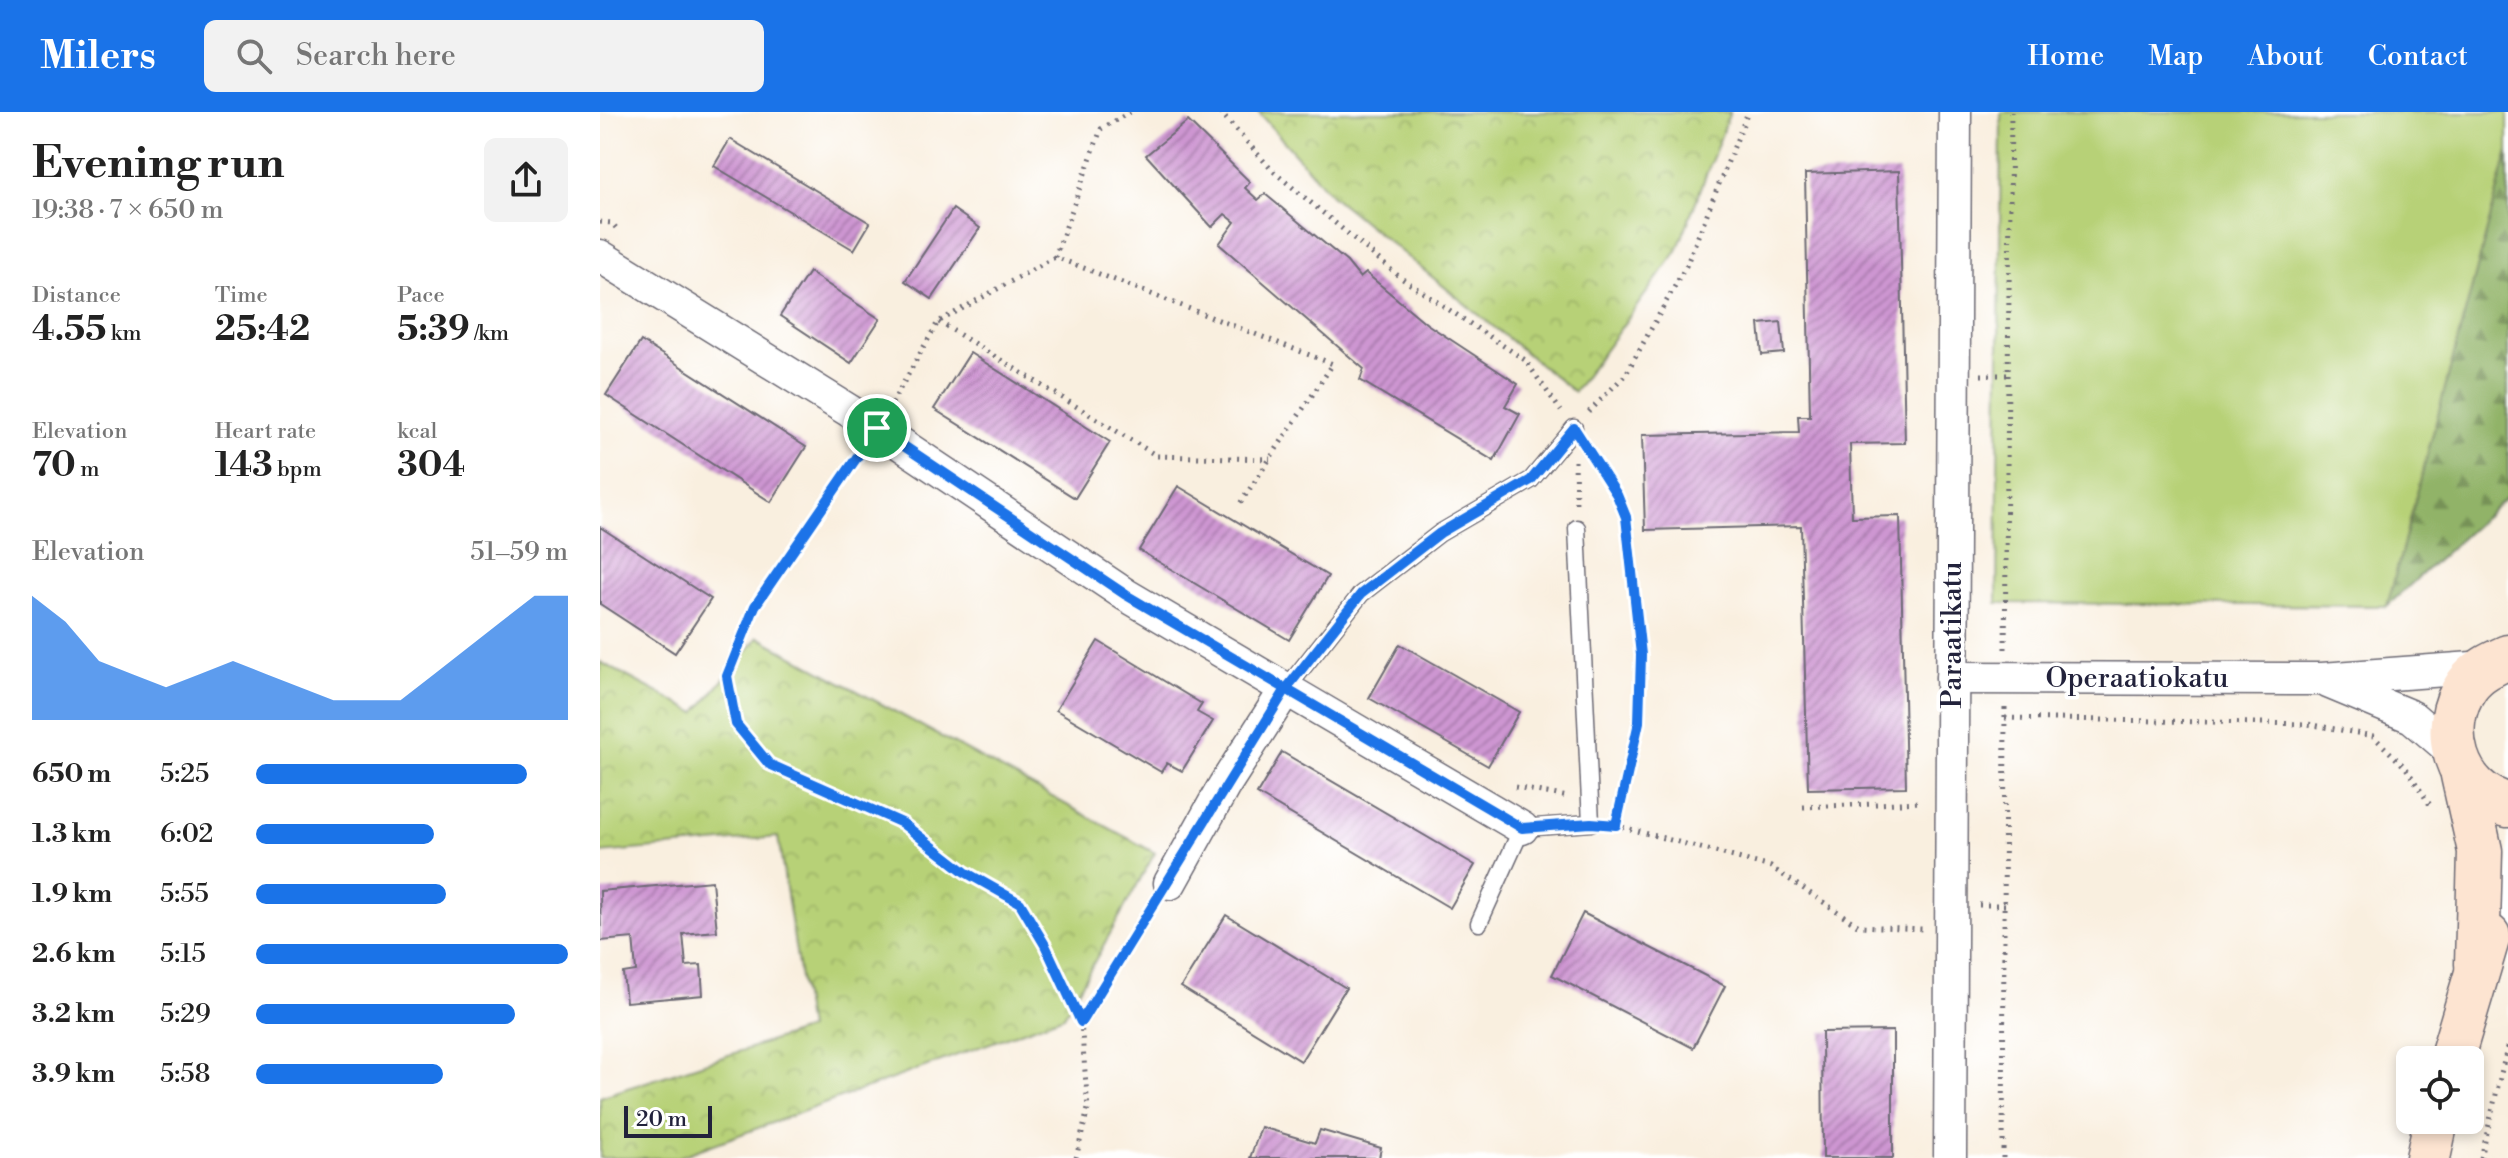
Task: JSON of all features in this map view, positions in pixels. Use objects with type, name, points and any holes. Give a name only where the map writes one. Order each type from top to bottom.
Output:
[{"type":"main road","points":[[2477,964],[2480,851],[2451,728],[2456,704],[2468,683],[2497,662]]},
{"type":"main road","points":[[2458,764],[2481,793],[2508,805]]},
{"type":"main road","points":[[2455,1046],[2477,964],[2508,882]]},
{"type":"main road","points":[[2428,1158],[2433,1134]]},
{"type":"street","name":"Paraatikatu","points":[[1950,1158],[1955,112]]},
{"type":"street","points":[[600,256],[877,428],[1126,595],[1522,828]]},
{"type":"street","name":"Operaatiokatu","points":[[1952,678],[2322,679],[2497,662]]},
{"type":"street","name":"Operaatiokatu","points":[[2322,679],[2412,717],[2458,764]]},
{"type":"street","points":[[1170,883],[1224,786],[1286,689]]},
{"type":"lane","points":[[1286,689],[1361,594],[1440,533],[1531,480],[1574,428]]},
{"type":"lane","points":[[1479,923],[1522,828],[1591,823],[1577,528]]},
{"type":"path","points":[[1076,1158],[1088,1109],[1081,1022],[1045,945],[1020,903],[965,872],[902,823],[769,764],[736,724],[727,676],[755,606],[877,428],[938,322],[1055,257],[1101,129],[1130,112]]},
{"type":"path","points":[[1220,112],[1273,171],[1401,278],[1525,360],[1617,495],[1626,517],[1641,655],[1639,722],[1616,825]]},
{"type":"path","points":[[1577,528],[1574,428],[1626,374],[1686,266],[1748,112]]},
{"type":"path","points":[[2003,1158],[2011,112]]},
{"type":"path","points":[[1055,257],[1333,364],[1239,505]]},
{"type":"path","points":[[938,322],[1157,456],[1270,459]]},
{"type":"path","points":[[2005,718],[2308,724],[2373,736],[2406,768],[2436,815],[2453,831],[2476,835]]},
{"type":"path","points":[[1803,807],[1951,800]]},
{"type":"path","points":[[1591,823],[1616,825],[1771,867],[1859,926],[1925,930]]},
{"type":"path","points":[[1081,1022],[1170,883]]},
{"type":"path","points":[[2481,1158],[2508,1044]]},
{"type":"green space","points":[[1258,112],[1730,112],[1677,251],[1574,392],[1331,195]]},
{"type":"green space","points":[[2001,112],[2508,112],[2508,151],[2387,606],[1997,603]]},
{"type":"green space","points":[[2508,151],[2508,496],[2387,606]]},
{"type":"green space","points":[[758,637],[1155,853],[1064,1016],[676,1158],[600,1158],[600,1097],[808,1029],[778,837],[600,853],[600,662],[696,713]]},
{"type":"building","points":[[1188,121],[1250,182],[1245,188],[1258,200],[1265,194],[1347,262],[1360,278],[1366,273],[1427,324],[1518,384],[1505,406],[1520,414],[1494,461],[1360,380],[1364,369],[1219,244],[1235,222],[1225,214],[1212,227],[1146,155]]},
{"type":"building","points":[[730,139],[870,223],[854,250],[714,166]]},
{"type":"building","points":[[1899,171],[1905,443],[1850,444],[1852,517],[1900,516],[1906,787],[1808,789],[1801,526],[1645,530],[1642,435],[1799,432],[1798,416],[1810,416],[1805,174]]},
{"type":"building","points":[[953,209],[980,228],[932,299],[905,281]]},
{"type":"building","points":[[809,272],[880,319],[851,363],[780,316]]},
{"type":"building","points":[[1781,322],[1784,353],[1762,355],[1759,324]]},
{"type":"building","points":[[641,341],[806,447],[771,502],[606,395]]},
{"type":"building","points":[[970,353],[1110,442],[1075,498],[934,409]]},
{"type":"building","points":[[1178,486],[1328,576],[1289,640],[1139,550]]},
{"type":"building","points":[[600,527],[711,599],[675,653],[600,604]]},
{"type":"building","points":[[1098,641],[1202,704],[1197,712],[1213,721],[1182,771],[1167,763],[1161,772],[1056,710]]},
{"type":"building","points":[[1400,644],[1519,712],[1488,766],[1369,698]]},
{"type":"building","points":[[1282,752],[1475,865],[1450,908],[1257,794]]},
{"type":"building","points":[[712,881],[717,931],[683,934],[686,966],[701,965],[703,995],[626,1002],[623,973],[636,971],[633,938],[601,941],[600,891]]},
{"type":"building","points":[[1583,913],[1725,986],[1693,1048],[1552,975]]},
{"type":"building","points":[[1226,915],[1346,988],[1301,1061],[1181,987]]},
{"type":"building","points":[[1893,1031],[1893,1158],[1823,1158],[1822,1032]]},
{"type":"building","points":[[1261,1127],[1315,1143],[1320,1130],[1381,1148],[1379,1158],[1250,1158]]},
{"type":"route","points":[[877,428],[755,606],[727,676],[736,724],[769,764],[902,823],[965,872],[1020,903],[1045,945],[1081,1022],[1170,883],[1224,786],[1286,689],[1522,828],[1591,823],[1616,825],[1639,722],[1641,655],[1626,517],[1617,495],[1574,428],[1531,480],[1440,533],[1361,594],[1286,689],[1126,595],[877,428]]}]
